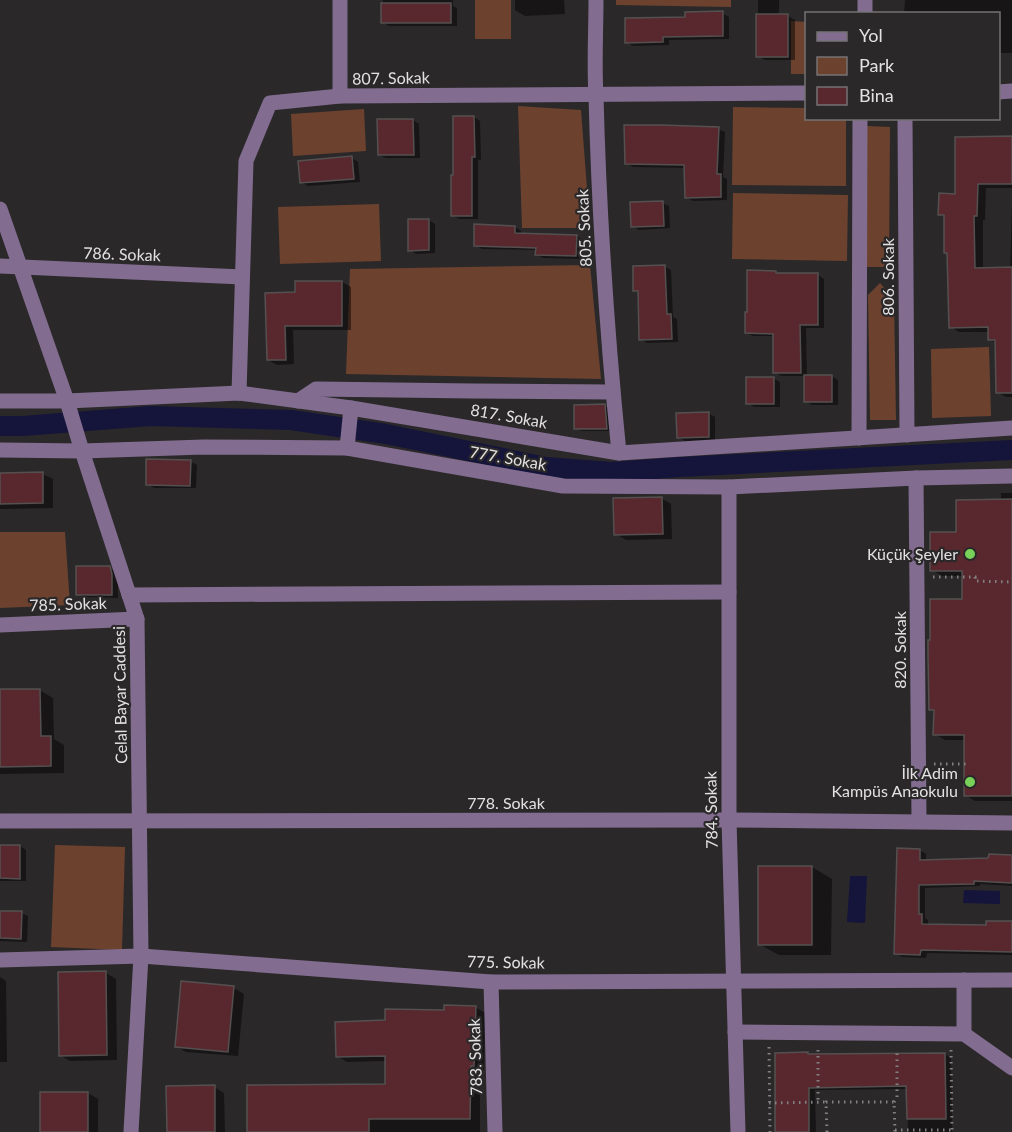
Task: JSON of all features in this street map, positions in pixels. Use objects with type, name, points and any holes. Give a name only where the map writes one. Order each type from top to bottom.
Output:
[{"type":"street","points":[[340,0],[340,96]]},
{"type":"street","name":"805. Sokak","points":[[596,0],[595,94],[612,392],[618,453]]},
{"type":"street","name":"807. Sokak","points":[[238,393],[246,161],[270,103],[340,96],[805,93]]},
{"type":"street","points":[[859,438],[860,120]]},
{"type":"street","name":"806. Sokak","points":[[905,120],[908,435]]},
{"type":"street","name":"Celal Bayar Caddesi","points":[[0,208],[67,401],[137,619],[141,956],[131,1132]]},
{"type":"street","name":"786. Sokak","points":[[0,266],[242,277]]},
{"type":"street","points":[[298,401],[316,388],[612,392]]},
{"type":"street","name":"817. Sokak","points":[[0,401],[67,401],[238,393],[351,408],[618,453],[1012,428]]},
{"type":"street","points":[[347,448],[351,408]]},
{"type":"street","name":"777. Sokak","points":[[0,450],[82,451],[204,447],[347,448],[563,486],[729,487],[1012,476]]},
{"type":"street","name":"820. Sokak","points":[[916,478],[919,821]]},
{"type":"street","name":"784. Sokak","points":[[729,487],[729,820],[738,1132]]},
{"type":"street","points":[[129,595],[729,592]]},
{"type":"street","name":"785. Sokak","points":[[0,625],[137,619]]},
{"type":"street","name":"778. Sokak","points":[[0,821],[729,820],[1012,823]]},
{"type":"street","name":"775. Sokak","points":[[0,960],[141,956],[491,982],[1012,980]]},
{"type":"street","points":[[964,980],[964,1034]]},
{"type":"street","name":"783. Sokak","points":[[491,982],[495,1132]]},
{"type":"street","points":[[735,1032],[964,1034],[1012,1068]]},
{"type":"path","points":[[928,577],[977,578],[975,581],[1012,582]]},
{"type":"path","points":[[929,764],[966,764]]},
{"type":"path","points":[[769,1044],[770,1132]]},
{"type":"path","points":[[818,1045],[818,1102]]},
{"type":"path","points":[[896,1045],[895,1131],[952,1131],[951,1046]]},
{"type":"path","points":[[826,1102],[826,1132]]},
{"type":"path","points":[[769,1103],[894,1102]]},
{"type":"green space","points":[[475,0],[511,0],[511,39],[475,39]]},
{"type":"green space","points":[[616,0],[731,0],[731,7],[616,5]]},
{"type":"green space","points":[[791,21],[805,22],[805,74],[791,74]]},
{"type":"green space","points":[[518,106],[581,110],[590,228],[522,228]]},
{"type":"green space","points":[[733,107],[805,108],[805,120],[846,120],[846,186],[732,185]]},
{"type":"green space","points":[[364,109],[366,151],[293,156],[291,114]]},
{"type":"green space","points":[[867,126],[890,127],[889,267],[867,267]]},
{"type":"green space","points":[[733,193],[848,195],[847,261],[732,259]]},
{"type":"green space","points":[[379,204],[381,261],[280,264],[278,207]]},
{"type":"green space","points":[[590,265],[601,379],[346,374],[350,269]]},
{"type":"green space","points":[[880,283],[894,299],[896,420],[870,420],[868,295]]},
{"type":"green space","points":[[989,347],[991,416],[932,418],[931,349]]},
{"type":"green space","points":[[0,532],[65,532],[70,605],[0,608]]},
{"type":"green space","points":[[55,845],[125,847],[122,950],[51,947]]},
{"type":"shaded area","points":[[850,876],[867,876],[865,923],[847,922]]},
{"type":"shaded area","points":[[964,890],[1000,891],[1000,904],[963,903]]},
{"type":"building","points":[[381,3],[451,3],[451,23],[381,23]]},
{"type":"building","points":[[723,11],[723,36],[663,37],[663,42],[625,43],[625,18],[685,17],[685,12]]},
{"type":"building","points":[[756,14],[788,14],[788,57],[756,57]]},
{"type":"building","points":[[453,116],[474,116],[475,157],[472,157],[472,216],[451,216]]},
{"type":"building","points":[[377,119],[413,119],[414,155],[378,155]]},
{"type":"building","points":[[624,125],[719,127],[717,174],[721,174],[721,197],[685,198],[684,165],[625,164]]},
{"type":"building","points":[[1012,136],[1012,184],[978,184],[977,216],[974,216],[975,268],[1012,267],[1012,393],[996,393],[995,340],[988,340],[988,327],[949,328],[947,253],[944,253],[944,215],[938,215],[939,193],[955,194],[955,137]]},
{"type":"building","points":[[352,156],[354,179],[300,183],[298,161]]},
{"type":"building","points":[[663,201],[664,226],[631,227],[630,202]]},
{"type":"building","points":[[408,219],[429,219],[429,250],[408,251]]},
{"type":"building","points":[[474,224],[515,226],[515,233],[577,235],[576,256],[535,255],[536,248],[474,246]]},
{"type":"building","points":[[665,265],[667,314],[671,314],[672,339],[639,340],[638,291],[633,291],[633,266]]},
{"type":"building","points":[[747,270],[818,273],[818,325],[800,325],[801,373],[773,373],[773,334],[745,333]]},
{"type":"building","points":[[295,281],[342,281],[342,326],[285,326],[286,360],[267,360],[265,293],[295,292]]},
{"type":"building","points":[[804,375],[832,375],[832,402],[804,402]]},
{"type":"building","points":[[746,377],[774,377],[774,404],[746,404]]},
{"type":"building","points":[[605,404],[607,429],[574,429],[574,405]]},
{"type":"building","points":[[709,412],[709,437],[677,438],[676,413]]},
{"type":"building","points":[[146,459],[191,460],[190,486],[146,485]]},
{"type":"building","points":[[43,472],[43,503],[0,504],[0,473]]},
{"type":"building","points":[[662,497],[663,534],[614,535],[613,498]]},
{"type":"building","points":[[1012,499],[1012,796],[964,796],[964,735],[933,735],[934,710],[929,710],[928,655],[930,599],[962,599],[962,571],[930,571],[930,532],[956,532],[956,500]]},
{"type":"building","points":[[76,566],[110,566],[112,595],[76,595]]},
{"type":"building","points":[[0,689],[40,689],[41,736],[51,736],[51,766],[0,767]]},
{"type":"building","points":[[0,845],[20,845],[20,879],[0,878]]},
{"type":"building","points":[[897,848],[920,849],[920,860],[988,858],[989,854],[1012,855],[1012,883],[974,881],[974,884],[919,885],[919,914],[922,914],[922,924],[986,925],[986,921],[1012,921],[1012,952],[921,950],[920,955],[894,954]]},
{"type":"building","points":[[758,866],[812,866],[812,945],[758,945]]},
{"type":"building","points":[[0,911],[22,911],[21,939],[0,938]]},
{"type":"building","points":[[106,971],[107,1055],[59,1056],[58,972]]},
{"type":"building","points":[[181,981],[234,986],[228,1052],[175,1047]]},
{"type":"building","points":[[444,1005],[476,1006],[474,1066],[471,1066],[470,1119],[369,1119],[369,1132],[247,1132],[247,1085],[385,1084],[385,1056],[336,1057],[335,1022],[385,1020],[385,1009],[444,1010]]},
{"type":"building","points":[[808,1052],[808,1054],[945,1053],[946,1119],[907,1119],[906,1086],[809,1088],[809,1132],[775,1132],[775,1053]]},
{"type":"building","points":[[215,1085],[215,1132],[167,1132],[166,1086]]},
{"type":"building","points":[[40,1092],[88,1092],[88,1132],[40,1132]]},
{"type":"waterway","points":[[0,426],[151,416],[291,420],[386,434],[546,467],[612,472],[1012,450]]},
{"type":"place","name":"Küçük Şeyler","points":[[970,554]]},
{"type":"place","name":"İlk Adim Kampüs Anaokulu","points":[[970,782]]}]
